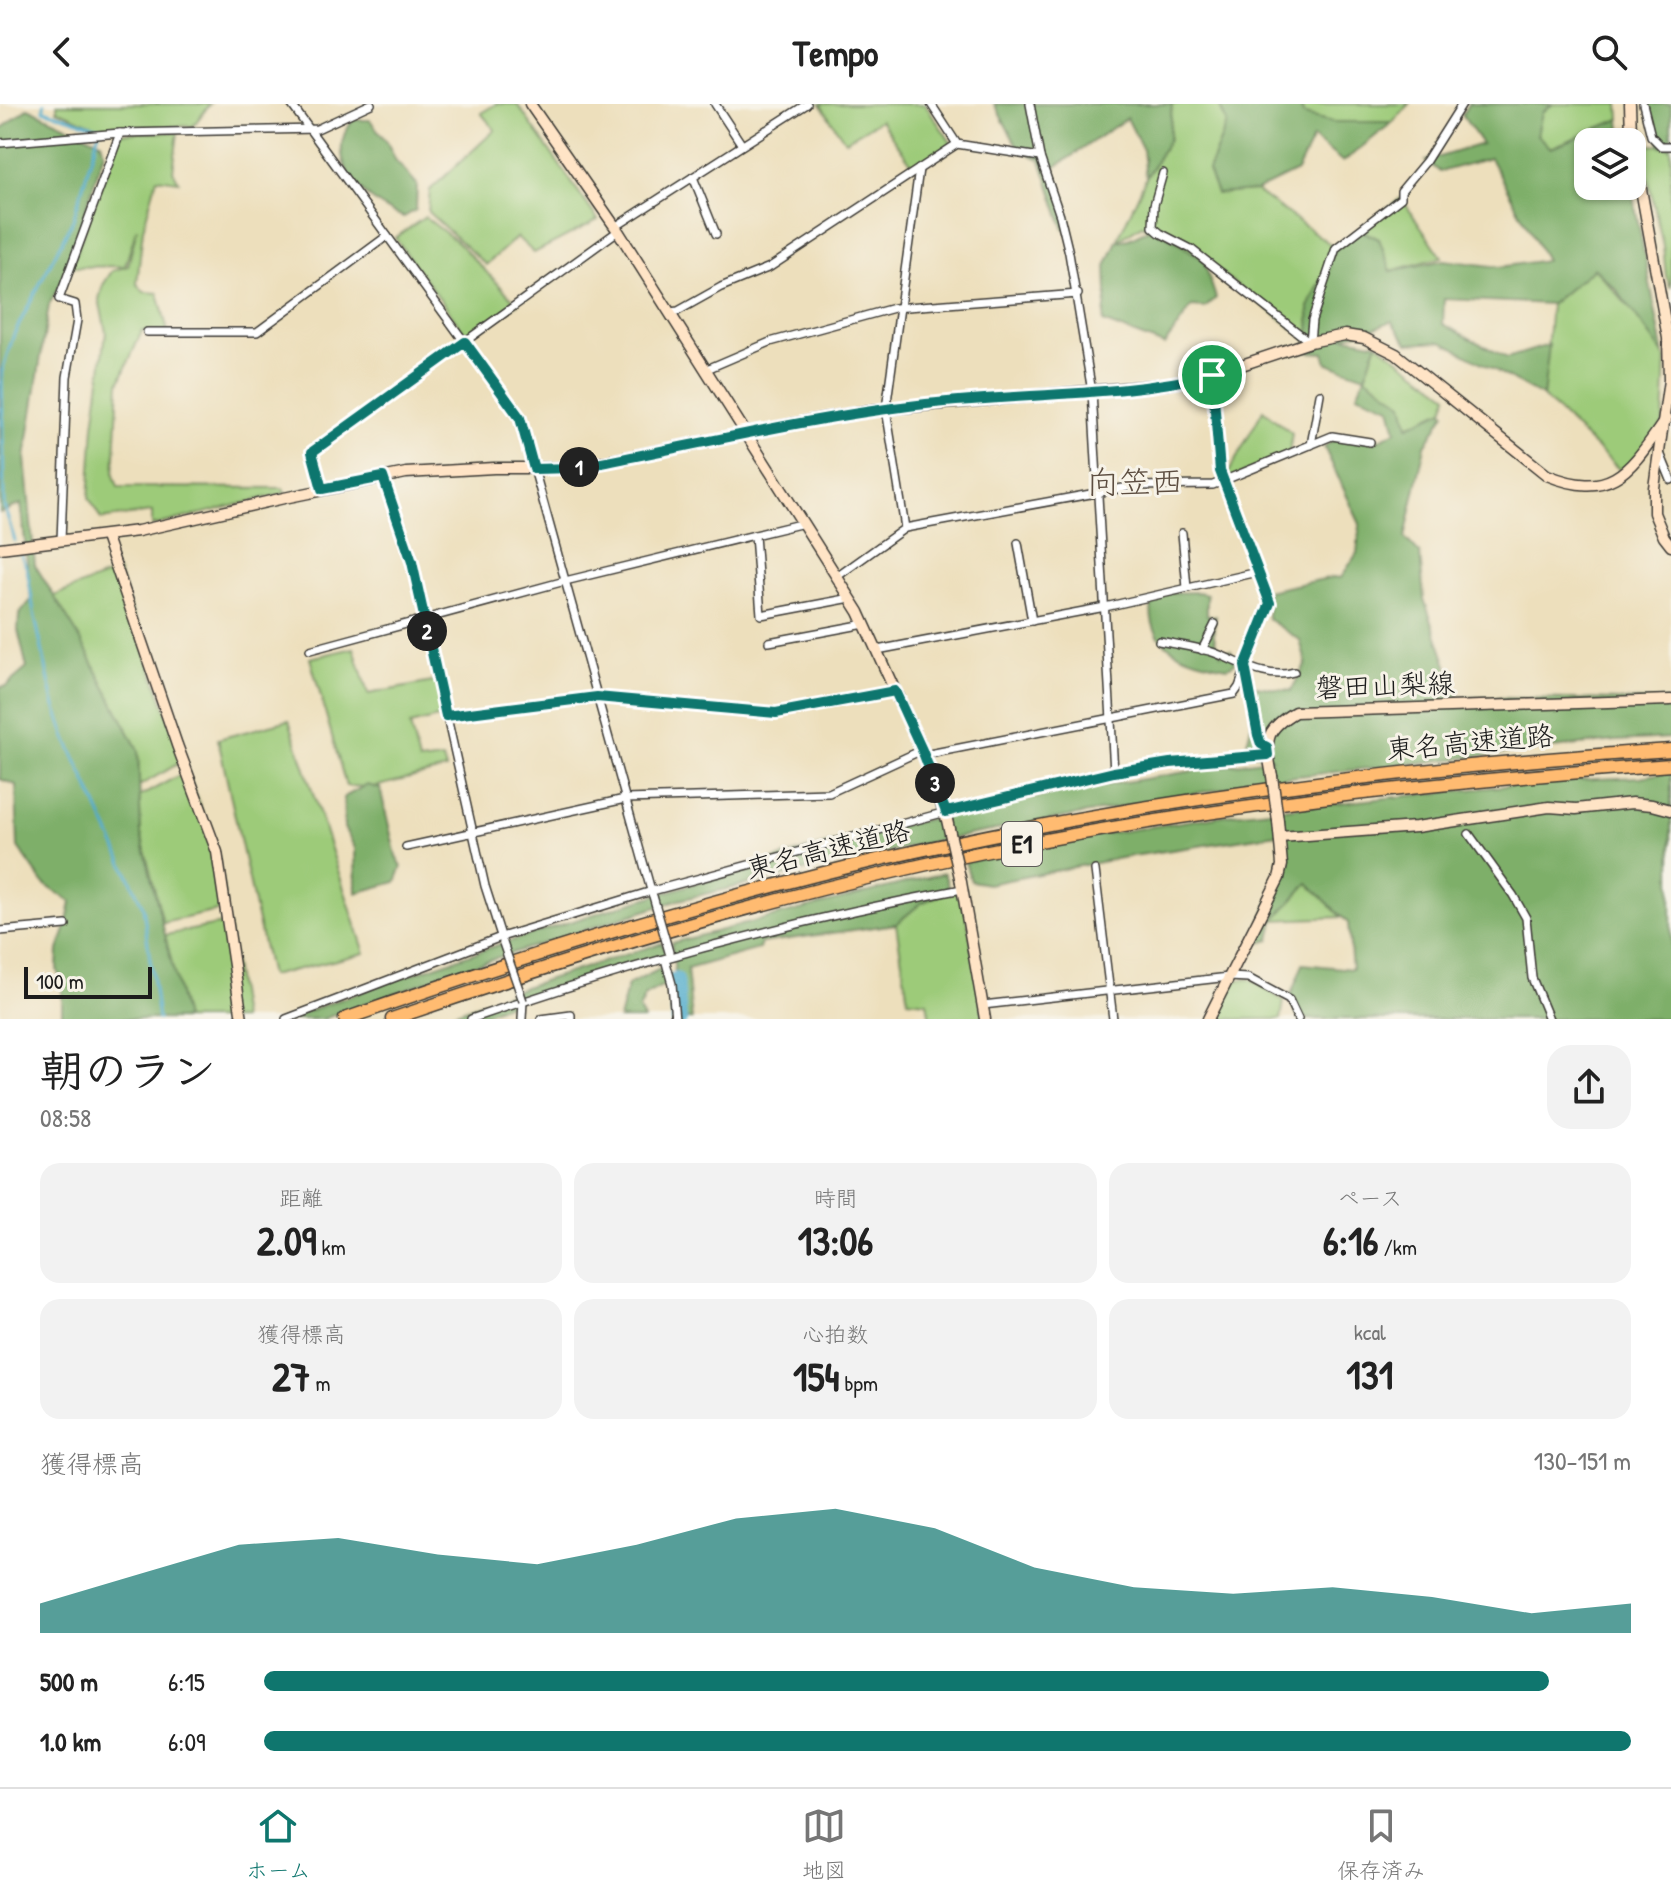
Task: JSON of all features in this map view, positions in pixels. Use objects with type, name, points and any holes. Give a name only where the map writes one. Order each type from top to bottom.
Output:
[{"type":"highway","name":"東名高速道路","points":[[345,1019],[553,948],[748,892],[1001,834],[1156,805],[1381,774],[1671,750]]},
{"type":"highway","name":"東名高速道路","points":[[392,1019],[557,963],[752,907],[1018,845],[1231,809],[1367,792],[1671,765]]},
{"type":"street","points":[[291,104],[520,418],[668,956],[675,1019]]},
{"type":"street","points":[[0,143],[120,133],[309,129],[330,125],[371,104]]},
{"type":"street","points":[[530,104],[617,229],[838,576],[865,624],[923,753],[946,816],[985,1019]]},
{"type":"street","points":[[715,104],[742,145]]},
{"type":"street","points":[[322,489],[312,452],[617,229],[807,104]]},
{"type":"street","points":[[931,104],[957,144]]},
{"type":"street","points":[[1030,104],[1040,157],[1060,216],[1078,294],[1092,392],[1114,772]]},
{"type":"street","points":[[1310,342],[1312,320],[1336,248],[1401,198],[1401,191],[1426,161],[1462,104]]},
{"type":"street","points":[[1630,104],[1631,134],[1668,338],[1670,378],[1654,488],[1654,513],[1671,546]]},
{"type":"street","points":[[1643,104],[1651,136],[1661,146],[1671,146]]},
{"type":"street","points":[[61,541],[67,377],[77,320],[75,304],[59,299],[120,133]]},
{"type":"street","points":[[670,312],[770,267],[957,144],[1040,157]]},
{"type":"street","points":[[905,528],[886,409],[919,169]]},
{"type":"street","points":[[1163,173],[1154,205],[1153,227],[1191,249],[1310,342]]},
{"type":"street","points":[[693,177],[716,234]]},
{"type":"street","points":[[147,332],[257,332],[387,236]]},
{"type":"street","points":[[707,369],[770,342],[900,307],[1078,294]]},
{"type":"street","points":[[0,548],[106,537],[383,477],[494,468],[574,468],[818,419],[886,409],[1168,384],[1212,375],[1310,342],[1345,335],[1382,344],[1547,475],[1569,484],[1597,484],[1613,479],[1632,467],[1666,419]]},
{"type":"street","points":[[406,847],[625,799],[829,793],[923,753],[1234,694],[1270,603],[1220,471],[1212,375]]},
{"type":"street","points":[[1311,445],[1320,394]]},
{"type":"street","points":[[838,576],[905,528],[1134,486],[1213,485],[1332,436],[1370,442]]},
{"type":"street","points":[[1660,453],[1671,480]]},
{"type":"street","points":[[383,477],[412,562],[485,886],[523,1001],[522,1019]]},
{"type":"street","points":[[310,650],[565,581],[804,523]]},
{"type":"street","points":[[1182,533],[1187,588]]},
{"type":"street","points":[[755,535],[761,615],[851,598]]},
{"type":"street","points":[[106,537],[217,852],[242,1019]]},
{"type":"street","points":[[1018,543],[1032,621]]},
{"type":"street","points":[[877,650],[1105,607],[1258,572]]},
{"type":"street","points":[[769,642],[865,624]]},
{"type":"street","points":[[1202,650],[1215,624]]},
{"type":"street","points":[[1159,641],[1202,650],[1271,674],[1294,672]]},
{"type":"street","points":[[1208,1019],[1279,878],[1282,865],[1268,751],[1261,744],[1245,666]]},
{"type":"street","points":[[446,716],[597,697],[776,713],[895,691]]},
{"type":"street","name":"磐田山梨線","points":[[1268,751],[1270,731],[1279,721],[1295,712],[1671,700]]},
{"type":"street","points":[[286,1019],[502,940],[652,894],[1114,772],[1268,751]]},
{"type":"street","points":[[1280,837],[1416,827],[1549,807],[1576,809],[1632,803],[1671,810]]},
{"type":"street","points":[[1469,834],[1526,918],[1532,978],[1549,1019]]},
{"type":"street","points":[[1095,870],[1113,1019]]},
{"type":"street","points":[[471,1019],[668,956],[961,886]]},
{"type":"street","points":[[0,931],[66,925]]},
{"type":"street","points":[[983,1005],[1229,977],[1248,978],[1289,1000],[1298,1019]]},
{"type":"street","points":[[541,1019],[571,1015],[571,1019]]},
{"type":"green space","points":[[57,104],[210,104],[193,126],[100,128],[57,110]]},
{"type":"green space","points":[[496,104],[517,104],[598,220],[534,253],[517,237],[486,265],[428,212],[430,190],[495,130],[481,113]]},
{"type":"green space","points":[[820,104],[925,104],[952,144],[914,167],[880,120],[845,141]]},
{"type":"green space","points":[[994,104],[1172,104],[1169,139],[1146,178],[1143,150],[1127,118],[1053,169],[1067,207],[1071,234],[1063,227],[1041,160],[1019,149]]},
{"type":"green space","points":[[1172,104],[1219,104],[1227,124],[1208,171],[1217,193],[1256,191],[1336,248],[1309,307],[1310,342],[1229,279],[1165,237],[1142,225],[1117,241],[1146,178],[1169,139]]},
{"type":"green space","points":[[1219,104],[1299,104],[1304,115],[1333,122],[1393,122],[1343,162],[1313,138],[1297,171],[1256,191],[1217,194],[1208,171],[1227,124]]},
{"type":"green space","points":[[1299,104],[1409,104],[1393,122],[1333,122],[1304,115]]},
{"type":"green space","points":[[1468,104],[1553,104],[1542,112],[1537,135],[1551,148],[1574,138],[1574,200],[1634,200],[1664,355],[1616,289],[1594,268],[1551,304],[1444,299],[1443,324],[1507,358],[1549,345],[1543,397],[1442,341],[1408,343],[1392,321],[1342,336],[1377,343],[1365,376],[1327,363],[1324,353],[1293,351],[1310,342],[1309,307],[1336,248],[1360,230],[1379,239],[1391,271],[1444,260],[1500,267],[1546,260],[1490,158],[1440,172],[1426,161],[1482,144],[1462,115]]},
{"type":"green space","points":[[1550,104],[1619,104],[1620,119],[1599,128],[1574,128],[1574,138],[1551,148],[1537,135],[1542,109]]},
{"type":"green space","points":[[1647,104],[1671,104],[1671,148],[1661,146]]},
{"type":"green space","points":[[28,108],[101,142],[104,152],[79,230],[78,250],[49,305],[25,458],[35,565],[81,640],[138,750],[141,834],[185,1019],[62,1019],[58,950],[71,902],[44,884],[18,847],[16,785],[0,779],[0,687],[6,686],[27,668],[18,630],[19,615],[31,600],[21,504],[0,513],[0,130]]},
{"type":"green space","points":[[1620,119],[1621,128],[1599,128]]},
{"type":"green space","points":[[353,120],[370,120],[387,142],[396,161],[417,184],[416,210],[404,217],[390,211],[375,202],[352,179],[342,150],[344,135]]},
{"type":"green space","points":[[178,132],[173,171],[179,181],[157,178],[143,229],[137,284],[144,292],[158,293],[168,332],[142,331],[119,383],[114,475],[118,487],[283,488],[285,493],[152,526],[152,512],[101,519],[89,498],[106,332],[99,299],[112,271],[128,266],[137,228],[125,266],[71,267],[120,133]]},
{"type":"green space","points":[[1646,146],[1671,148],[1671,288],[1666,276],[1663,246],[1646,169]]},
{"type":"green space","points":[[1401,198],[1442,257],[1391,271],[1379,239],[1360,230]]},
{"type":"green space","points":[[425,217],[456,241],[518,304],[466,334],[395,238]]},
{"type":"green space","points":[[1153,227],[1203,259],[1216,298],[1205,308],[1192,307],[1164,345],[1103,322],[1107,293],[1106,266],[1117,241],[1129,239]]},
{"type":"green space","points":[[1594,268],[1644,324],[1666,359],[1663,423],[1623,473],[1543,397],[1551,304]]},
{"type":"green space","points":[[1377,343],[1448,395],[1443,410],[1408,426],[1365,376]]},
{"type":"green space","points":[[1365,376],[1403,403],[1408,426],[1443,410],[1445,413],[1425,446],[1405,538],[1420,554],[1424,599],[1458,697],[1671,701],[1671,738],[1616,741],[1280,778],[930,842],[679,900],[461,969],[323,1019],[287,1019],[548,929],[848,838],[1020,801],[1273,758],[1245,752],[1254,713],[1249,685],[1291,691],[1306,663],[1300,640],[1268,619],[1267,591],[1341,578],[1357,553],[1360,524],[1324,447],[1337,437],[1374,442],[1396,431],[1390,407],[1357,394]]},
{"type":"green space","points":[[1263,410],[1292,434],[1289,454],[1224,481]]},
{"type":"green space","points":[[118,571],[183,761],[139,786],[138,750],[54,596]]},
{"type":"green space","points":[[1165,593],[1207,594],[1207,615],[1216,616],[1214,636],[1221,654],[1231,650],[1235,663],[1228,667],[1200,661],[1174,650],[1163,642],[1156,631],[1152,602]]},
{"type":"green space","points":[[354,648],[368,694],[438,681],[442,717],[410,725],[419,762],[443,759],[446,769],[374,787],[346,786],[310,658]]},
{"type":"green space","points":[[289,720],[365,953],[270,976],[218,739]]},
{"type":"green space","points":[[187,771],[217,852],[226,909],[163,923],[141,834],[139,797]]},
{"type":"green space","points":[[1671,772],[1671,1019],[1298,1019],[1290,997],[1303,964],[1352,969],[1348,923],[1308,883],[1274,920],[1270,940],[1251,945],[1278,880],[1284,833],[1126,857],[988,884],[971,881],[965,862],[1098,835],[1232,814]]},
{"type":"green space","points":[[366,785],[380,788],[396,856],[402,866],[396,882],[356,893],[355,848],[344,828],[344,797]]},
{"type":"green space","points":[[944,873],[950,891],[921,903],[896,924],[761,943],[759,949],[687,969],[692,1019],[681,1019],[676,980],[646,995],[639,1010],[644,1019],[619,1019],[628,985],[660,969],[676,979],[671,943]]},
{"type":"green space","points":[[1308,882],[1341,917],[1274,920]]},
{"type":"green space","points":[[950,891],[963,894],[984,1019],[930,1019],[927,1002],[908,1000],[896,924],[921,903]]},
{"type":"green space","points":[[228,923],[242,1019],[184,1019],[165,935]]},
{"type":"green space","points":[[662,943],[666,955],[530,995],[473,1019],[437,1019],[530,985]]},
{"type":"green space","points":[[1250,979],[1284,1001],[1281,1019],[1214,1019],[1233,980]]},
{"type":"waterway","points":[[15,541],[4,506],[2,371],[14,334],[73,220],[100,128],[44,110],[44,104]]},
{"type":"waterway","points":[[18,548],[27,569],[54,703],[66,738],[143,907],[158,1019]]},
{"type":"waterway","points":[[676,980],[679,1019]]},
{"type":"district","name":"向笠西","points":[[1135,482]]},
{"type":"route","points":[[465,342],[520,418],[534,469],[574,468],[818,419],[886,409],[1150,387],[1212,375],[1220,471],[1270,603],[1245,666],[1258,735],[1261,744],[1267,747],[1268,755],[1170,763],[1114,772],[946,812],[895,691],[776,713],[597,697],[446,716],[412,562],[383,477],[322,489],[312,452],[465,342]]}]
